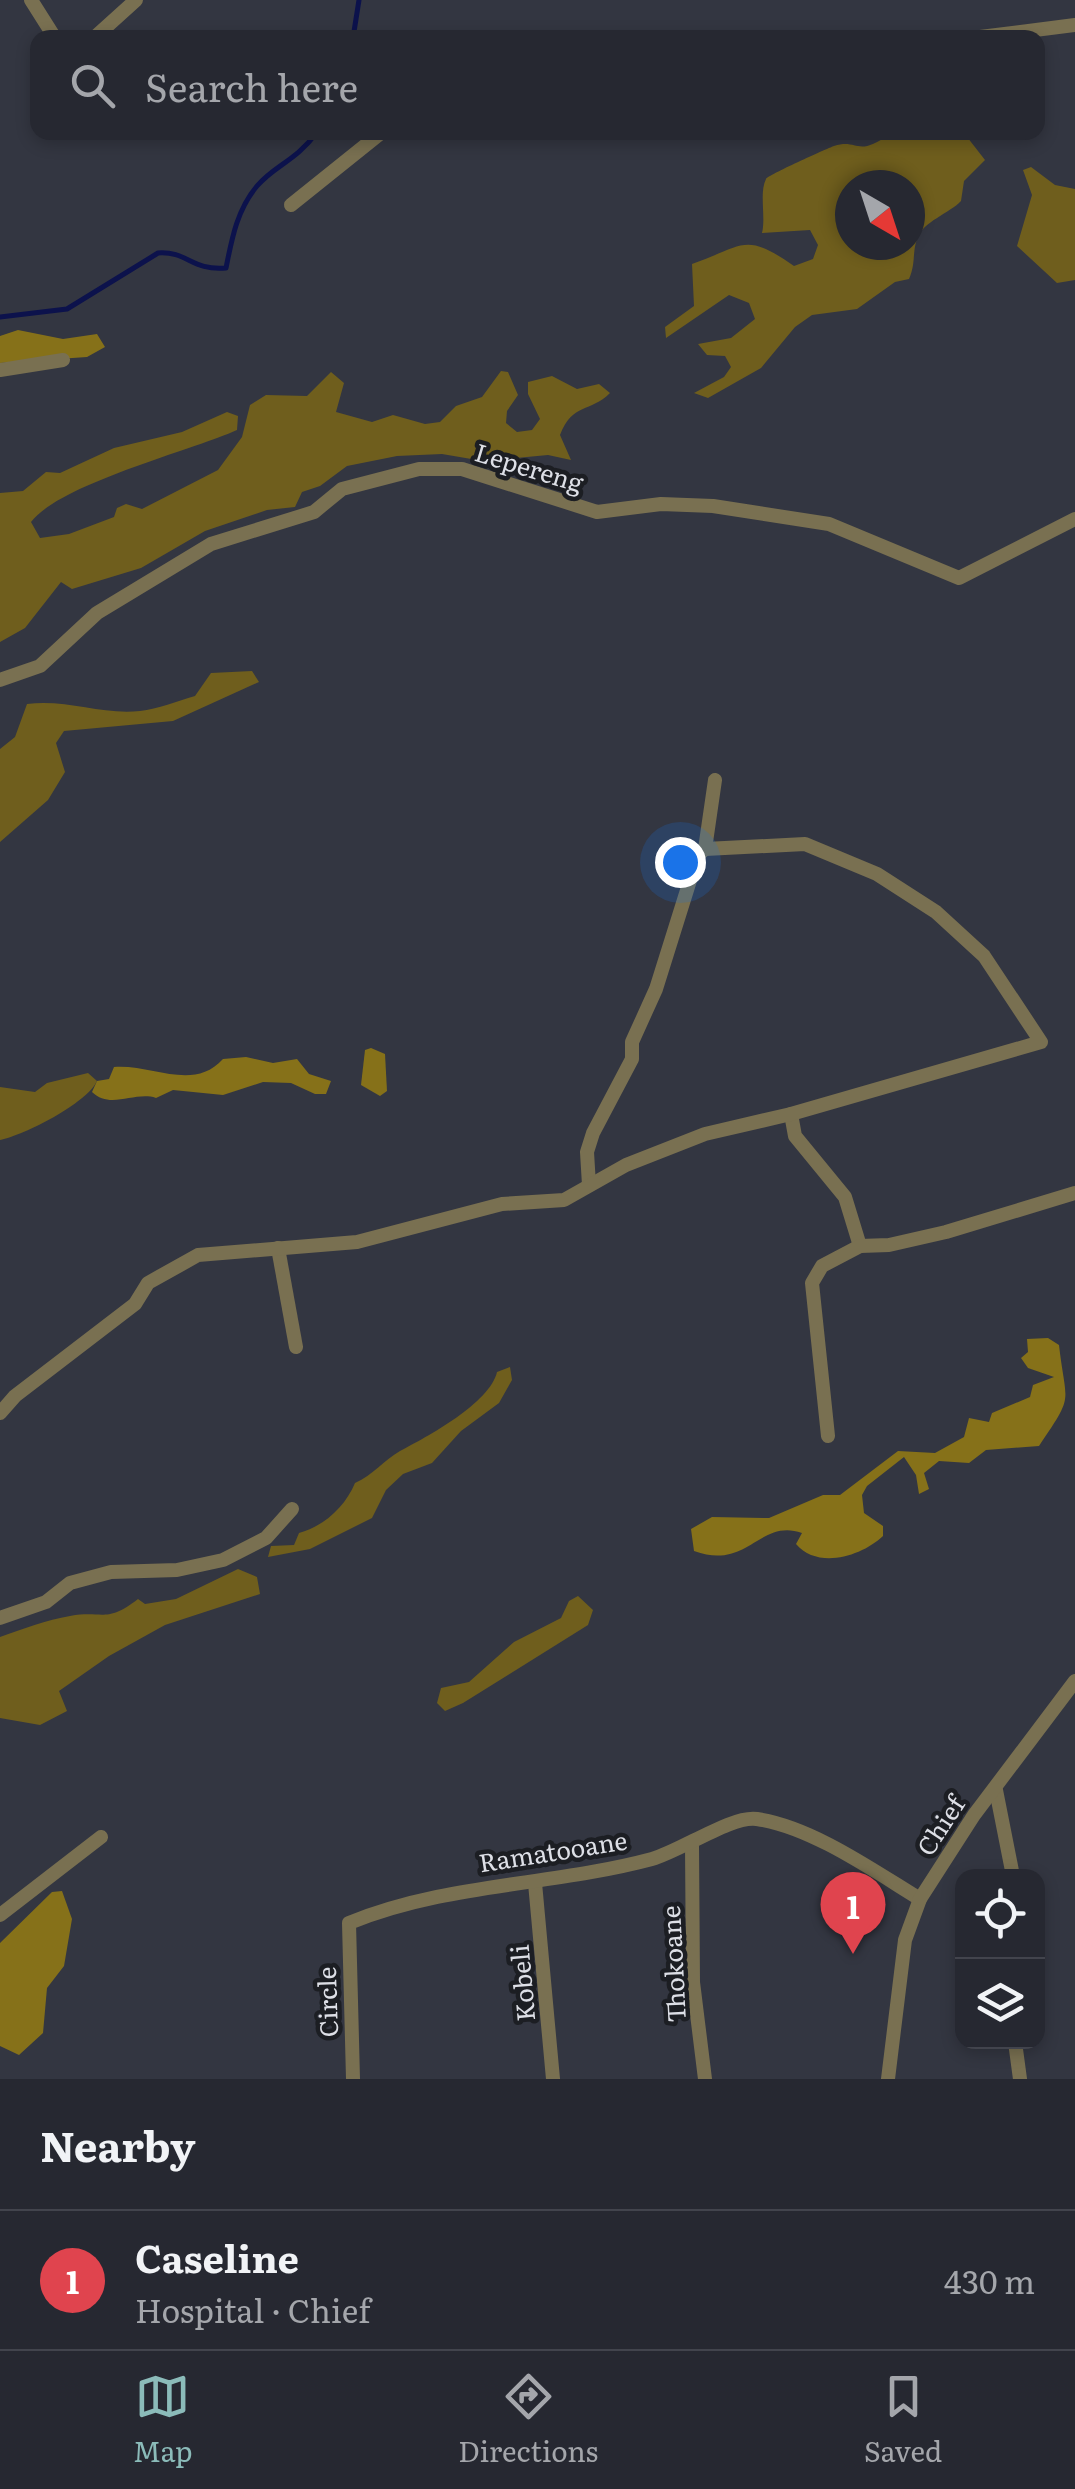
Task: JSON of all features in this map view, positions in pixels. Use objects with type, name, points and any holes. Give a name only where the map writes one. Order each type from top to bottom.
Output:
[{"type":"street","points":[[32,0],[50,30]]},
{"type":"street","points":[[103,30],[136,0]]},
{"type":"street","points":[[1041,30],[1075,26]]},
{"type":"street","points":[[291,206],[372,140]]},
{"type":"street","points":[[0,370],[42,367],[63,360]]},
{"type":"street","name":"Lepereng","points":[[0,680],[40,666],[97,614],[211,544],[314,512],[342,489],[420,469],[462,470],[597,512],[661,504],[713,506],[829,524],[960,578],[1075,519]]},
{"type":"street","points":[[704,850],[715,780]]},
{"type":"street","points":[[0,1414],[16,1396],[135,1304],[148,1282],[198,1255],[388,1236],[502,1204],[564,1200],[666,1147],[1041,1042],[984,956],[936,912],[877,874],[805,844],[704,850],[698,855],[656,989],[632,1042],[632,1059],[593,1132],[587,1152],[589,1185]]},
{"type":"street","points":[[790,1114],[795,1136],[845,1197],[860,1246]]},
{"type":"street","points":[[828,1436],[812,1282],[822,1266],[860,1246],[889,1246],[946,1232],[1075,1193]]},
{"type":"street","points":[[278,1248],[296,1347]]},
{"type":"street","points":[[0,1618],[46,1602],[70,1583],[97,1576],[177,1570],[223,1560],[266,1538],[292,1509]]},
{"type":"street","name":"Chief","points":[[888,2079],[906,1940],[920,1899],[974,1815],[1075,1681]]},
{"type":"street","points":[[996,1790],[1012,1869]]},
{"type":"street","name":"Ramatooane","points":[[349,1923],[440,1894],[483,1885],[536,1883],[608,1871],[692,1846],[738,1820],[757,1819],[847,1854],[920,1899]]},
{"type":"street","points":[[0,1914],[101,1837]]},
{"type":"street","name":"Thokoane","points":[[692,1846],[694,1982],[706,2079]]},
{"type":"street","name":"Kobeli","points":[[536,1883],[554,2079]]},
{"type":"street","name":"Circle","points":[[349,1923],[353,2079]]},
{"type":"street","points":[[1016,2049],[1020,2079]]},
{"type":"shaded area","points":[[881,140],[969,140],[985,160],[964,181],[961,201],[925,228],[925,170],[835,170],[835,260],[913,260],[909,279],[895,282],[857,309],[812,315],[795,327],[761,368],[708,398],[694,393],[724,377],[731,367],[725,356],[707,355],[698,344],[731,338],[755,319],[749,303],[729,295],[666,338],[665,327],[694,306],[692,264],[744,245],[764,248],[794,266],[813,259],[818,245],[810,230],[762,233],[766,179],[834,146],[864,146]]},
{"type":"shaded area","points":[[1031,167],[1055,185],[1075,189],[1075,280],[1057,283],[1017,246],[1032,195],[1023,170]]},
{"type":"shaded area","points":[[18,330],[63,339],[97,334],[105,347],[87,357],[0,363],[0,336]]},
{"type":"shaded area","points":[[501,371],[508,372],[518,395],[507,411],[506,423],[517,432],[532,430],[540,419],[528,394],[528,382],[552,376],[577,389],[599,384],[610,393],[576,412],[565,425],[560,435],[571,460],[548,455],[483,461],[442,454],[397,456],[347,466],[320,486],[302,492],[295,507],[267,510],[205,531],[141,568],[72,589],[61,582],[25,628],[0,642],[0,493],[23,491],[46,472],[60,473],[114,448],[182,432],[227,412],[238,416],[237,430],[97,482],[46,508],[31,522],[40,538],[69,534],[114,517],[117,508],[126,504],[142,509],[218,470],[242,437],[250,405],[266,395],[307,396],[331,372],[344,383],[336,412],[372,422],[393,415],[425,424],[440,422],[456,406],[482,397]]},
{"type":"shaded area","points":[[252,671],[259,682],[173,721],[64,731],[56,743],[65,772],[48,800],[0,842],[0,749],[15,737],[27,704],[140,711],[195,696],[211,673]]},
{"type":"shaded area","points":[[371,1048],[385,1054],[387,1091],[380,1096],[361,1085],[365,1050]]},
{"type":"shaded area","points":[[246,1057],[273,1063],[297,1059],[309,1074],[331,1081],[326,1094],[315,1094],[291,1083],[263,1082],[223,1095],[173,1090],[156,1098],[107,1100],[92,1092],[97,1081],[109,1079],[114,1067],[186,1075],[211,1069],[223,1059]]},
{"type":"shaded area","points":[[88,1073],[97,1081],[81,1099],[39,1125],[0,1140],[0,1087],[35,1092],[47,1083]]},
{"type":"shaded area","points":[[1048,1338],[1059,1345],[1065,1398],[1039,1446],[986,1450],[969,1463],[939,1461],[924,1473],[929,1489],[919,1494],[916,1475],[904,1457],[867,1486],[862,1495],[864,1513],[883,1526],[883,1536],[852,1554],[816,1557],[796,1544],[802,1533],[787,1530],[728,1555],[694,1551],[691,1529],[712,1517],[769,1518],[823,1495],[840,1495],[898,1451],[935,1453],[964,1437],[969,1418],[989,1422],[992,1413],[1030,1397],[1033,1385],[1054,1377],[1028,1368],[1021,1358],[1028,1352],[1027,1339]]},
{"type":"shaded area","points":[[510,1367],[512,1380],[499,1403],[461,1431],[432,1463],[403,1474],[386,1490],[372,1518],[310,1549],[268,1557],[271,1546],[294,1545],[299,1533],[333,1514],[355,1483],[470,1407],[492,1384],[497,1372]]},
{"type":"shaded area","points":[[238,1569],[257,1577],[260,1594],[165,1625],[109,1656],[59,1691],[67,1711],[40,1725],[0,1718],[0,1637],[61,1618],[111,1614],[138,1599],[145,1604],[176,1599]]},
{"type":"shaded area","points":[[578,1596],[593,1610],[588,1625],[463,1703],[445,1711],[437,1703],[441,1688],[469,1682],[514,1642],[561,1618],[569,1601]]},
{"type":"shaded area","points":[[62,1891],[72,1919],[64,1966],[47,1988],[43,2033],[19,2055],[0,2046],[0,1943],[52,1892]]},
{"type":"waterway","points":[[354,30],[359,0]]},
{"type":"waterway","points":[[0,317],[67,309],[158,253],[176,255],[205,267],[226,268],[236,225],[250,195],[310,140]]},
{"type":"place","name":"Caseline","points":[[853,1954]]}]
